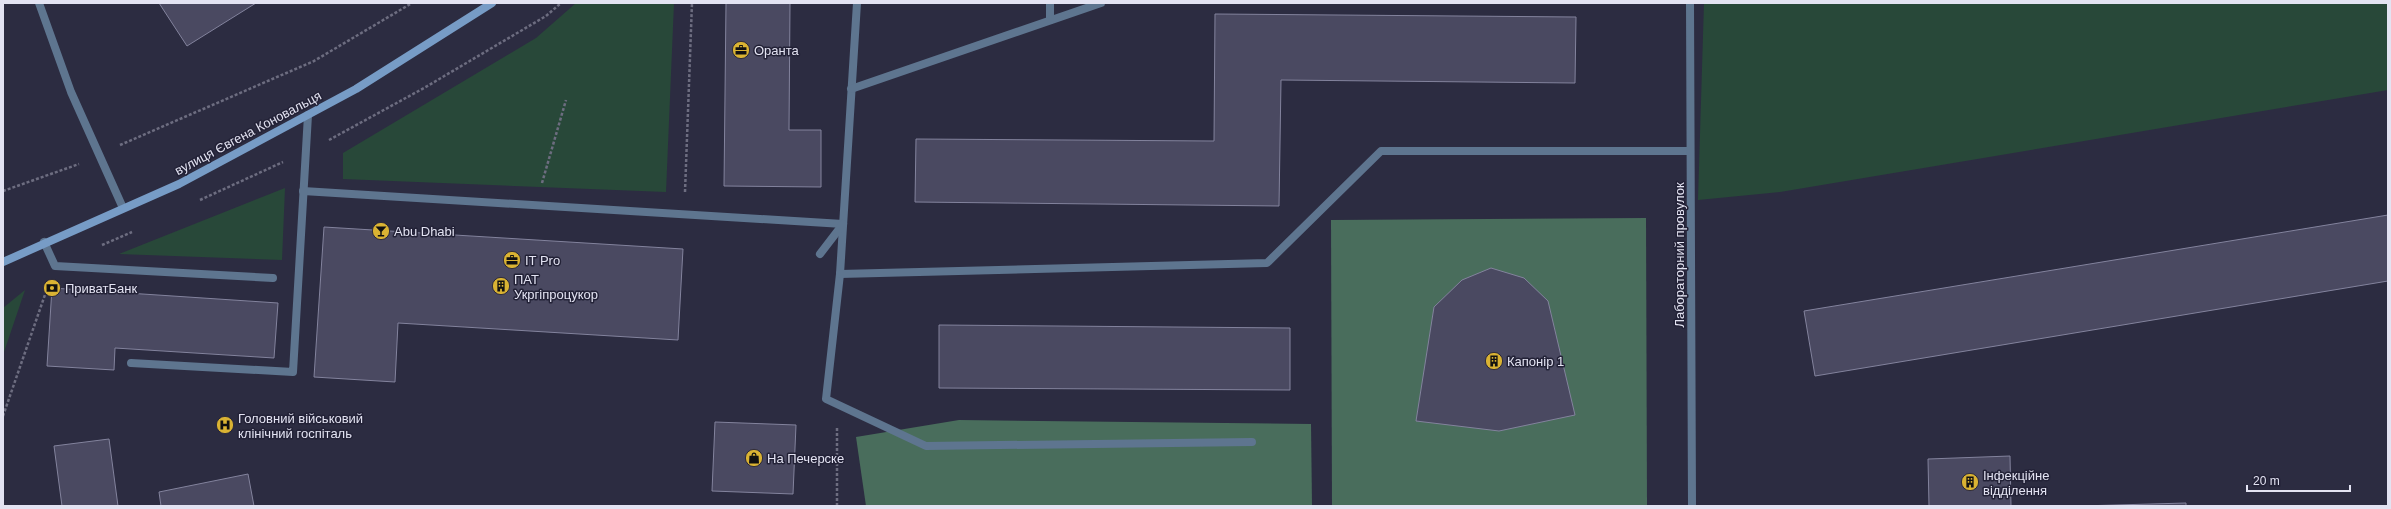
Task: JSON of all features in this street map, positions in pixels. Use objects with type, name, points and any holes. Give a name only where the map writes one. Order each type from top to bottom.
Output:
[{"type":"main road","name":"вулиця Євгена Коновальця","points":[[3,262],[44,242],[179,184],[356,89],[492,3]]},
{"type":"street","points":[[39,3],[71,92],[123,208]]},
{"type":"street","points":[[857,3],[840,274],[826,399],[926,446],[1252,442]]},
{"type":"street","points":[[1050,3],[1050,20]]},
{"type":"street","points":[[851,89],[1101,3]]},
{"type":"street","name":"Лабораторний провулок","points":[[1690,3],[1692,506]]},
{"type":"street","points":[[131,363],[293,372],[308,115]]},
{"type":"street","points":[[840,274],[1267,263],[1381,151],[1690,151]]},
{"type":"street","points":[[303,191],[685,213],[843,224]]},
{"type":"street","points":[[820,254],[843,224]]},
{"type":"street","points":[[44,242],[55,266],[273,278]]},
{"type":"path","points":[[3,191],[77,165],[314,60],[412,3]]},
{"type":"path","points":[[194,204],[306,152],[424,88],[546,16],[560,3]]},
{"type":"path","points":[[685,213],[692,3]]},
{"type":"path","points":[[536,205],[566,100]]},
{"type":"path","points":[[109,242],[137,229]]},
{"type":"path","points":[[3,416],[55,266]]},
{"type":"path","points":[[837,506],[838,440]]},
{"type":"green space","points":[[576,3],[674,3],[666,192],[343,179],[343,153],[536,38]]},
{"type":"green space","points":[[1704,3],[2388,3],[2388,90],[1780,192],[1698,200]]},
{"type":"green space","points":[[285,188],[282,260],[119,254]]},
{"type":"green space","points":[[1646,218],[1647,506],[1332,506],[1331,220]]},
{"type":"green space","points":[[25,290],[3,355],[3,308]]},
{"type":"green space","points":[[959,420],[1311,424],[1312,506],[866,506],[856,437]]},
{"type":"building","points":[[159,3],[256,3],[187,46]]},
{"type":"building","points":[[726,3],[790,3],[789,130],[821,130],[821,187],[724,186]]},
{"type":"building","points":[[1215,14],[1576,17],[1575,83],[1281,80],[1279,206],[915,202],[916,139],[1214,141]]},
{"type":"building","points":[[2388,215],[2388,281],[1815,376],[1804,311]]},
{"type":"building","name":"ПАТ Укргіпроцукор","points":[[324,227],[683,249],[678,340],[398,323],[395,382],[314,377]]},
{"type":"building","name":"Капонір 1","points":[[1491,268],[1524,278],[1548,301],[1575,415],[1499,431],[1416,421],[1434,307],[1462,280]]},
{"type":"building","points":[[52,288],[278,303],[274,358],[115,348],[114,370],[47,366]]},
{"type":"building","points":[[939,325],[1290,328],[1290,390],[939,388]]},
{"type":"building","name":"На Печерске","points":[[715,422],[796,425],[793,494],[712,491]]},
{"type":"building","points":[[109,439],[118,506],[62,506],[54,446]]},
{"type":"building","name":"Інфекційне відділення","points":[[2010,456],[2011,506],[1929,506],[1928,459]]},
{"type":"building","points":[[248,474],[254,506],[161,506],[159,492]]},
{"type":"building","name":"Інфекційне відділення","points":[[2186,503],[2186,506],[2080,506]]},
{"type":"place","name":"Оранта","points":[[741,50]]},
{"type":"place","name":"Abu Dhabi","points":[[381,231]]},
{"type":"place","name":"IT Pro","points":[[512,260]]},
{"type":"place","name":"ПАТ Укргіпроцукор","points":[[501,286]]},
{"type":"place","name":"ПриватБанк","points":[[52,288]]},
{"type":"place","name":"Капонір 1","points":[[1494,361]]},
{"type":"place","name":"Головний військовий клінічний госпіталь","points":[[225,425]]},
{"type":"place","name":"На Печерске","points":[[754,458]]},
{"type":"place","name":"Інфекційне відділення","points":[[1970,482]]}]
